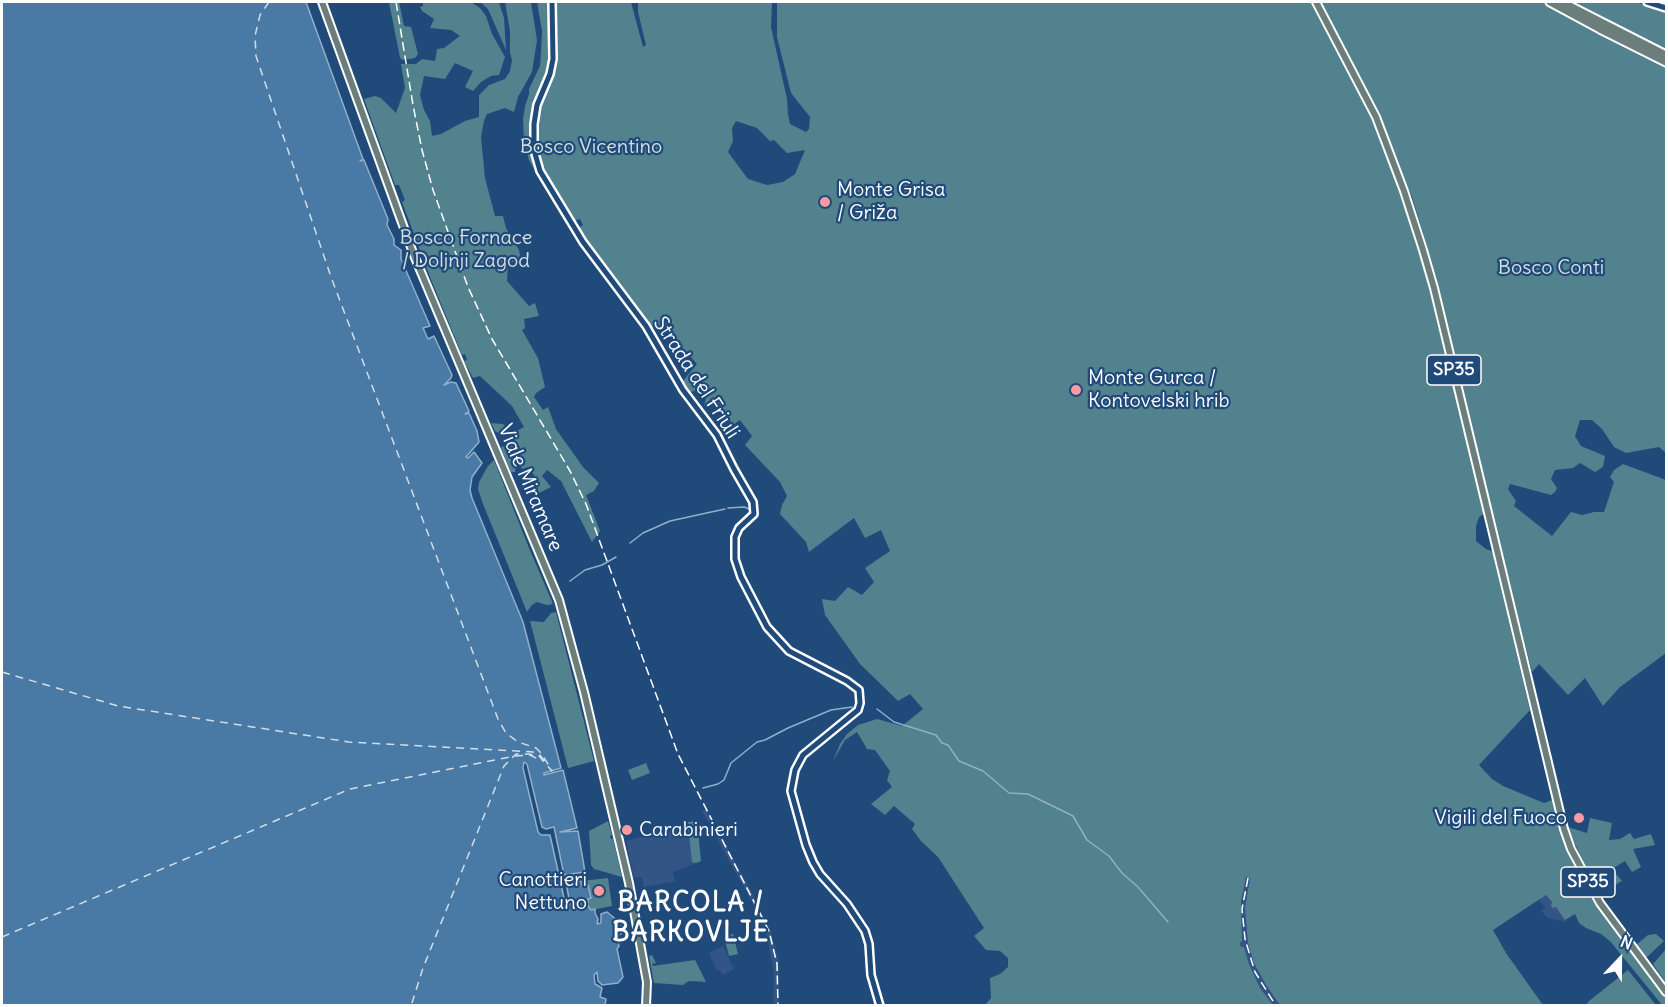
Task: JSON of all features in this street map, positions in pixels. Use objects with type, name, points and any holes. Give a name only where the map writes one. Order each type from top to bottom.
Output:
[{"type":"highway","points":[[1550,2],[1565,5],[1666,62]]},
{"type":"highway","points":[[1601,26],[1666,55]]},
{"type":"main road","name":"Viale Miramare","points":[[322,2],[413,253],[559,600],[584,692],[629,883],[647,982],[646,1005]]},
{"type":"main road","name":"Strada del Friuli","points":[[552,2],[553,59],[550,74],[537,105],[534,124],[534,150],[540,171],[583,243],[646,326],[683,390],[717,435],[753,502],[754,514],[736,533],[735,559],[741,577],[767,627],[789,651],[847,681],[856,687],[860,694],[860,707],[856,713],[816,743],[800,759],[793,776],[791,791],[813,862],[820,874],[841,896],[865,931],[869,944],[871,975],[880,1005]]},
{"type":"main road","name":"SP35","points":[[1316,2],[1376,117],[1423,250],[1564,829],[1575,857],[1600,903],[1666,992]]},
{"type":"main road","points":[[1647,2],[1666,8]]},
{"type":"shaded area","points":[[2,2],[306,2],[363,159],[360,161],[364,160],[388,219],[387,225],[394,239],[394,245],[401,250],[401,259],[430,326],[423,328],[428,339],[434,336],[452,375],[444,385],[451,382],[456,383],[469,411],[465,414],[469,413],[477,431],[479,442],[466,457],[468,458],[474,452],[482,463],[472,477],[470,490],[523,622],[561,768],[544,773],[544,775],[563,770],[577,828],[560,832],[578,831],[585,872],[564,875],[554,827],[546,829],[542,827],[527,764],[524,762],[523,768],[538,832],[541,835],[550,835],[566,907],[570,904],[566,883],[581,881],[582,886],[588,885],[591,898],[588,899],[588,906],[591,910],[595,909],[597,924],[601,923],[601,914],[607,912],[624,926],[625,931],[618,936],[617,949],[623,977],[618,983],[602,985],[598,981],[597,972],[594,975],[595,984],[602,988],[600,997],[606,999],[605,1005],[2,1005]]},
{"type":"shaded area","points":[[706,809],[770,929],[779,962],[779,1005],[773,1005],[774,973],[767,937],[753,904],[702,811]]},
{"type":"shaded area","points":[[697,821],[701,861],[673,872],[675,881],[646,887],[645,893],[642,877],[634,878],[626,841]]},
{"type":"shaded area","points":[[1246,877],[1250,879],[1245,907],[1248,944],[1254,963],[1280,1005],[1273,1005],[1260,988],[1244,947],[1241,947],[1241,902]]},
{"type":"shaded area","points":[[1546,895],[1575,914],[1566,922],[1548,918],[1541,911],[1545,907],[1538,899]]},
{"type":"shaded area","points":[[723,946],[734,969],[722,975],[720,970],[717,971],[709,953]]},
{"type":"green space","points":[[389,2],[399,2],[404,26],[411,27],[418,54],[415,58],[403,60],[400,58]]},
{"type":"green space","name":"Bosco Fornace / Doljnji Zagod","points":[[423,2],[471,2],[480,8],[505,57],[499,75],[491,76],[481,82],[473,91],[465,87],[473,71],[455,63],[445,79],[424,76],[420,95],[430,121],[432,136],[479,117],[479,95],[489,85],[505,79],[510,71],[512,60],[510,31],[505,2],[531,2],[537,40],[532,72],[518,97],[514,112],[505,108],[487,114],[481,137],[485,178],[495,216],[503,216],[506,228],[519,250],[522,266],[516,262],[508,262],[507,281],[529,306],[535,303],[539,316],[524,319],[525,328],[522,330],[538,358],[545,387],[534,397],[543,410],[548,407],[556,429],[583,467],[599,483],[594,491],[586,495],[600,531],[592,542],[561,481],[547,470],[542,476],[551,487],[539,493],[536,485],[539,482],[528,467],[522,469],[517,458],[521,455],[517,448],[513,450],[510,445],[512,443],[509,435],[503,436],[495,431],[491,423],[503,424],[513,433],[524,427],[512,406],[480,376],[473,378],[464,361],[467,360],[465,354],[462,355],[430,277],[402,202],[405,200],[399,185],[395,185],[364,99],[375,96],[381,98],[396,113],[405,88],[401,64],[416,64],[422,59],[435,61],[437,49],[444,48],[460,36],[451,30],[430,28],[434,19],[422,11],[420,7],[423,6]]},
{"type":"green space","points":[[480,2],[499,2],[504,18],[506,50],[488,9]]},
{"type":"green space","points":[[537,2],[550,2],[552,59],[533,117],[531,153],[538,173],[554,203],[529,160],[524,142],[525,106],[529,89],[540,66],[542,31]]},
{"type":"green space","name":"Bosco Vicentino","points":[[556,2],[631,2],[643,47],[646,45],[638,12],[638,2],[772,2],[771,27],[787,99],[790,124],[806,132],[809,129],[810,117],[791,93],[777,37],[777,2],[1312,2],[1369,110],[1404,203],[1424,267],[1484,514],[1479,517],[1476,526],[1476,541],[1494,552],[1530,710],[1479,765],[1492,779],[1503,786],[1544,803],[1552,800],[1572,857],[1588,890],[1666,997],[1666,1005],[1662,1005],[1610,941],[1579,923],[1575,914],[1565,920],[1556,907],[1551,906],[1552,902],[1546,895],[1493,930],[1506,953],[1543,1005],[1280,1005],[1254,963],[1248,944],[1245,907],[1250,879],[1246,877],[1241,902],[1242,941],[1240,943],[1241,947],[1244,947],[1260,988],[1273,1005],[985,1005],[991,998],[990,978],[1000,974],[1008,967],[1008,958],[1000,951],[986,950],[974,936],[984,928],[938,857],[912,829],[915,824],[894,806],[885,815],[871,804],[892,787],[887,780],[890,771],[875,750],[867,749],[857,732],[845,740],[833,761],[840,744],[858,725],[877,719],[902,726],[923,709],[910,694],[898,701],[860,664],[825,615],[822,599],[835,601],[848,587],[862,595],[874,582],[865,568],[890,551],[881,530],[865,538],[854,518],[809,552],[806,542],[780,514],[787,496],[780,482],[745,445],[752,436],[740,420],[733,425],[719,404],[704,406],[706,397],[703,387],[689,393],[683,381],[697,364],[667,330],[649,327],[577,229],[583,225],[580,219],[573,221],[547,179],[538,152],[537,137],[541,103],[556,62]],"holes":[[[736,121],[757,128],[787,153],[805,150],[795,174],[783,182],[767,185],[748,179],[728,152],[733,141],[732,128]]]},
{"type":"green space","name":"Bosco Conti","points":[[1320,2],[1543,2],[1563,13],[1570,2],[1636,2],[1666,12],[1666,50],[1605,20],[1598,32],[1666,66],[1666,453],[1659,447],[1626,453],[1614,447],[1602,429],[1592,420],[1580,420],[1575,436],[1581,446],[1605,456],[1603,467],[1595,472],[1580,463],[1573,468],[1555,470],[1551,479],[1557,488],[1551,495],[1510,484],[1508,489],[1516,501],[1514,506],[1552,536],[1571,512],[1582,515],[1604,512],[1614,482],[1610,477],[1614,470],[1623,464],[1666,480],[1666,653],[1620,687],[1603,706],[1585,678],[1568,695],[1539,664],[1532,672],[1469,423],[1437,279],[1412,197],[1375,106]]},
{"type":"green space","points":[[503,446],[516,466],[515,472],[511,472],[509,468],[501,448]]},
{"type":"green space","points":[[494,460],[553,604],[537,602],[527,612],[478,489],[479,482]]},
{"type":"green space","points":[[556,612],[594,761],[568,768],[530,621],[544,622],[551,613]]},
{"type":"green space","points":[[646,763],[650,773],[632,780],[628,770]]},
{"type":"green space","points":[[1590,818],[1612,823],[1609,840],[1620,839],[1630,833],[1634,839],[1651,834],[1655,845],[1633,849],[1641,867],[1632,872],[1625,861],[1612,869],[1622,881],[1599,894],[1568,827],[1587,833]]},
{"type":"green space","points":[[608,821],[622,877],[594,869],[591,865],[589,831]]},
{"type":"green space","points":[[697,821],[701,861],[696,863],[692,862],[688,822]]},
{"type":"green space","name":"Canottieri Nettuno","points":[[608,878],[612,906],[591,910],[588,906],[590,898],[588,886],[582,886],[581,881]]},
{"type":"green space","points":[[733,934],[738,954],[729,956],[724,937]]},
{"type":"green space","points":[[1656,934],[1664,941],[1646,958],[1636,945],[1648,935]]},
{"type":"green space","points":[[1666,951],[1666,983],[1653,964]]},
{"type":"green space","points":[[652,955],[656,963],[652,964],[653,966],[695,960],[706,982],[689,981],[683,985],[654,983],[649,956]]},
{"type":"green space","points":[[1628,970],[1656,1005],[1586,1005],[1589,1001]]},
{"type":"waterway","points":[[728,508],[744,507],[752,510]]},
{"type":"waterway","points":[[630,543],[643,533],[670,521],[725,509]]},
{"type":"waterway","points":[[570,581],[585,570],[602,565],[616,557]]},
{"type":"waterway","points":[[703,788],[724,780],[731,763],[757,742],[831,710],[852,707]]},
{"type":"waterway","points":[[877,709],[894,722],[936,735],[942,743],[948,745],[959,761],[983,771],[1009,793],[1028,794],[1073,816],[1087,840],[1109,856],[1168,922]]},
{"type":"ferry route","points":[[269,2],[260,15],[255,36],[256,56],[331,277],[498,719],[506,733],[518,742],[536,748],[552,771],[539,756],[529,754],[516,754],[504,766],[423,968],[411,1006]]},
{"type":"ferry route","points":[[2,672],[118,706],[349,742],[533,752],[540,755],[546,763]]},
{"type":"ferry route","points":[[515,756],[530,755],[542,761]]},
{"type":"ferry route","points":[[2,937],[350,789],[510,757]]},
{"type":"railway","points":[[396,2],[422,150],[433,190],[468,287],[492,339],[570,471],[586,504],[678,754],[769,931],[777,964],[778,1006]]},
{"type":"railway","points":[[1248,878],[1242,909],[1245,939],[1255,972],[1276,1006]]},
{"type":"place","name":"Monte Grisa / Griža","points":[[825,202]]},
{"type":"place","name":"Monte Gurca / Kontovelski hrib","points":[[1076,390]]},
{"type":"place","name":"Vigili del Fuoco","points":[[1579,818]]},
{"type":"place","name":"Carabinieri","points":[[627,830]]},
{"type":"place","name":"Canottieri Nettuno","points":[[599,891]]},
{"type":"district","name":"BARCOLA / BARKOVLJE","points":[[691,919]]}]
